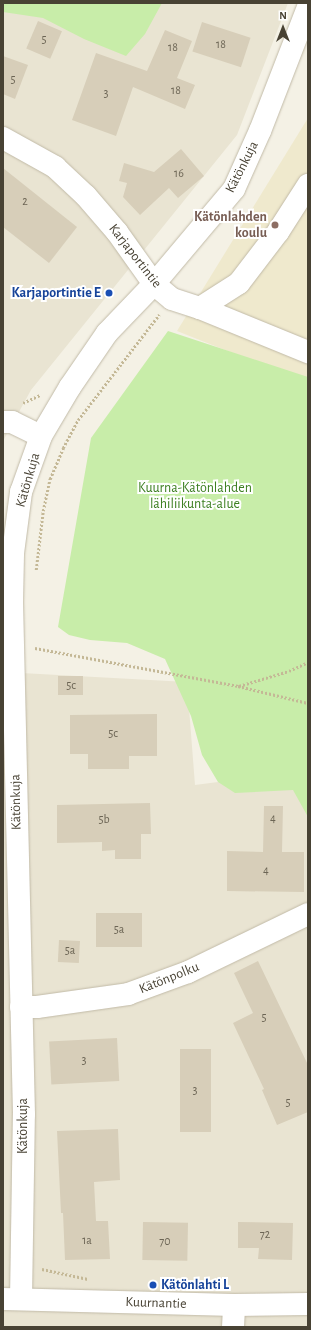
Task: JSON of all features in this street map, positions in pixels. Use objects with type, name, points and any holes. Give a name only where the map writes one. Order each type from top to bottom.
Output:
[{"type":"street","name":"Kätönkuja","points":[[12,1299],[24,1115],[12,602],[13,553],[22,492],[42,436],[70,387],[107,333],[154,284],[234,188],[260,131],[307,16]]},
{"type":"street","name":"Karjaportintie","points":[[3,138],[55,167],[86,196],[117,232],[154,284],[172,299],[200,308],[308,352]]},
{"type":"street","points":[[200,308],[239,283],[278,232],[308,185]]},
{"type":"street","points":[[3,422],[12,422],[42,436]]},
{"type":"street","name":"Kätönpolku","points":[[21,1007],[37,1007],[128,994],[188,972],[308,914]]},
{"type":"street","name":"Kuurnantie","points":[[12,1299],[234,1305],[308,1304]]},
{"type":"street","points":[[233,1327],[234,1305]]},
{"type":"path","points":[[36,572],[43,511],[49,486],[63,448],[78,420],[172,299]]},
{"type":"path","points":[[34,640],[34,648],[238,686],[308,703]]},
{"type":"path","points":[[238,686],[289,671],[308,662]]},
{"type":"shaded area","points":[[3,3],[288,3],[237,135],[31,390],[3,441]]},
{"type":"shaded area","name":"Kätönlahden koulu","points":[[308,118],[308,383],[177,331]]},
{"type":"shaded area","points":[[3,672],[187,682],[195,785],[308,770],[308,1327],[3,1327]]},
{"type":"green space","points":[[3,3],[162,3],[145,34],[126,56],[84,39],[43,18],[3,12]]},
{"type":"green space","name":"Kuurna-Kätönlahden lähiliikunta-alue","points":[[168,331],[308,377],[308,817],[293,790],[235,793],[218,782],[202,755],[191,716],[165,659],[127,643],[90,640],[69,635],[58,627],[91,438]]},
{"type":"building","points":[[38,21],[62,31],[50,59],[26,49]]},
{"type":"building","points":[[202,22],[251,38],[241,67],[192,51]]},
{"type":"building","points":[[165,30],[192,41],[177,78],[195,85],[185,109],[133,87],[116,136],[72,120],[96,53],[147,71]]},
{"type":"building","points":[[3,56],[28,65],[15,99],[3,94]]},
{"type":"building","points":[[181,149],[204,176],[178,198],[169,188],[140,215],[123,197],[127,183],[119,181],[124,163],[154,172]]},
{"type":"building","points":[[3,168],[77,227],[49,263],[3,227]]},
{"type":"building","points":[[58,676],[83,676],[83,695],[58,695]]},
{"type":"building","points":[[157,714],[157,756],[129,756],[129,769],[88,769],[88,754],[70,754],[70,715]]},
{"type":"building","points":[[150,803],[151,834],[141,834],[141,859],[115,859],[115,850],[102,851],[102,842],[57,843],[57,805]]},
{"type":"building","points":[[264,806],[283,806],[282,852],[304,852],[304,892],[227,891],[227,851],[263,852]]},
{"type":"building","points":[[96,913],[142,913],[142,947],[96,947]]},
{"type":"building","points":[[59,940],[80,941],[79,963],[58,962]]},
{"type":"building","points":[[258,961],[308,1065],[308,1112],[277,1125],[262,1090],[264,1089],[233,1023],[253,1013],[234,973]]},
{"type":"building","points":[[117,1038],[119,1081],[51,1084],[49,1042]]},
{"type":"building","points":[[180,1049],[211,1049],[211,1132],[180,1132]]},
{"type":"building","points":[[118,1129],[120,1180],[94,1182],[96,1221],[108,1221],[110,1259],[65,1260],[57,1131]]},
{"type":"building","points":[[143,1222],[188,1223],[187,1261],[142,1260]]},
{"type":"building","points":[[238,1222],[293,1223],[292,1260],[258,1259],[259,1248],[238,1248]]},
{"type":"place","name":"Kätönlahden koulu","points":[[275,225]]},
{"type":"place","name":"Karjaportintie E","points":[[109,293]]},
{"type":"place","name":"Kätönlahti L","points":[[153,1285]]}]
